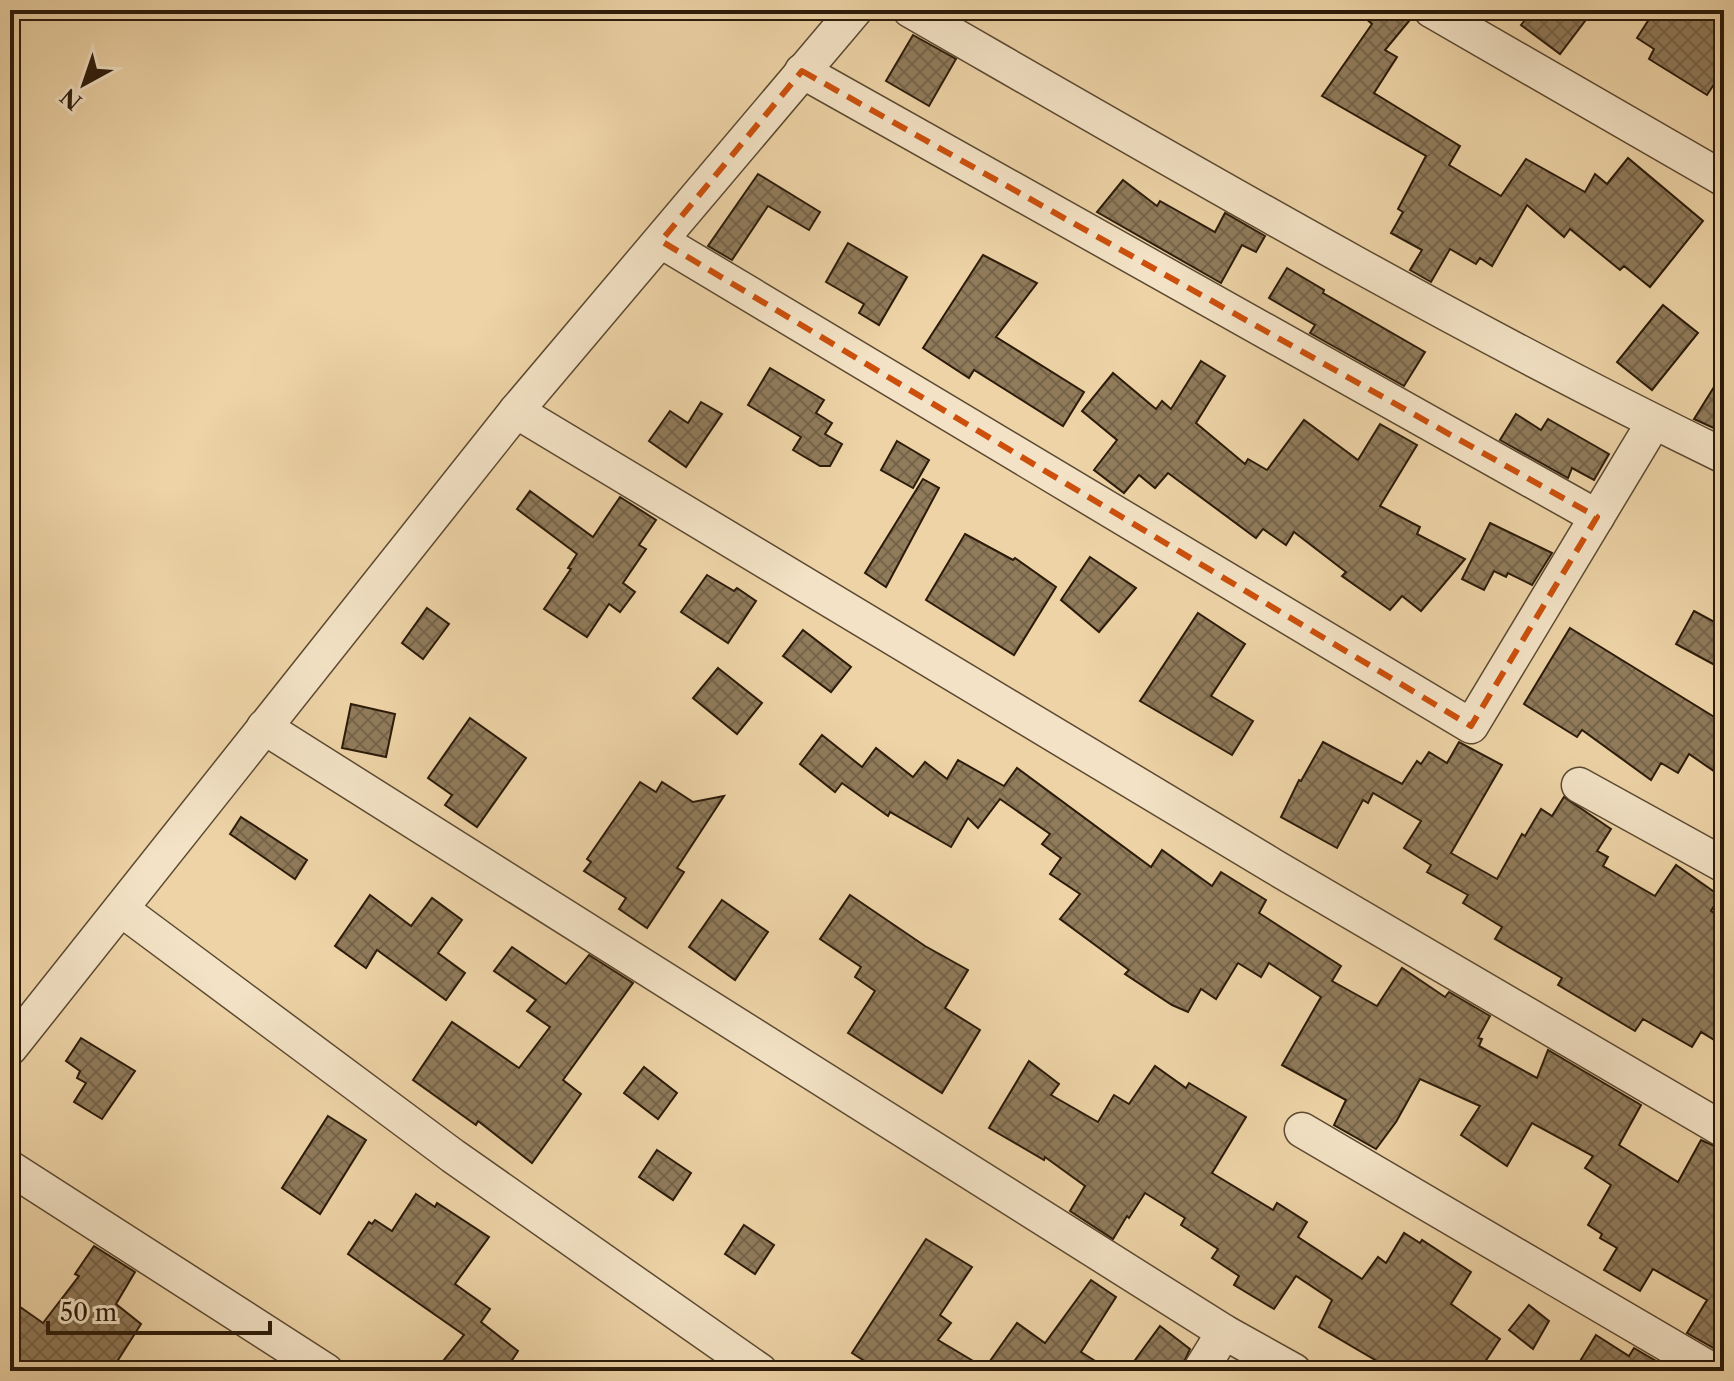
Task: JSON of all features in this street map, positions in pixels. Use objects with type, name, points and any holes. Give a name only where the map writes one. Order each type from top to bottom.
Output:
[{"type":"street","points":[[10,1048],[516,411],[855,10]]},
{"type":"street","points":[[910,10],[1162,155],[1472,326],[1724,456]]},
{"type":"street","points":[[1431,10],[1724,179]]},
{"type":"street","points":[[802,71],[1597,517]]},
{"type":"street","points":[[661,241],[1471,726],[1654,422]]},
{"type":"street","points":[[516,411],[1273,866],[1724,1130]]},
{"type":"street","points":[[264,727],[1224,1332],[1294,1371]]},
{"type":"street","points":[[1579,785],[1724,865]]},
{"type":"street","points":[[121,909],[453,1156],[760,1371]]},
{"type":"street","points":[[1302,1130],[1713,1371]]},
{"type":"street","points":[[10,1168],[326,1371]]},
{"type":"street","points":[[1200,1371],[1224,1332]]},
{"type":"highlighted area","points":[[802,71],[1597,517],[1471,726],[661,241]]},
{"type":"building","points":[[1356,10],[1397,10],[1409,21],[1385,50],[1397,57],[1374,93],[1460,146],[1449,165],[1501,196],[1526,159],[1585,192],[1595,174],[1607,184],[1628,158],[1703,221],[1650,287],[1624,266],[1620,270],[1570,229],[1564,237],[1527,205],[1492,266],[1480,258],[1476,264],[1450,249],[1431,282],[1410,270],[1422,250],[1391,233],[1403,212],[1398,209],[1426,156],[1322,96],[1372,24]]},
{"type":"building","points":[[1533,10],[1570,10],[1585,21],[1560,54],[1521,25]]},
{"type":"building","points":[[1655,10],[1724,10],[1724,69],[1707,95],[1649,59],[1654,49],[1637,38]]},
{"type":"building","points":[[913,35],[956,59],[929,106],[886,81]]},
{"type":"building","points":[[758,174],[820,212],[809,230],[768,206],[732,260],[708,246]]},
{"type":"building","points":[[1123,180],[1157,206],[1160,201],[1215,232],[1225,213],[1265,236],[1256,252],[1242,245],[1221,283],[1097,212]]},
{"type":"building","points":[[848,243],[907,277],[879,325],[859,313],[864,304],[826,282]]},
{"type":"building","points":[[983,255],[1037,283],[996,337],[1084,392],[1063,426],[974,370],[969,378],[923,348]]},
{"type":"building","points":[[1287,268],[1324,290],[1323,293],[1425,352],[1404,386],[1310,333],[1315,325],[1269,298]]},
{"type":"building","points":[[1663,305],[1698,333],[1652,390],[1617,362]]},
{"type":"building","points":[[1201,361],[1225,376],[1196,423],[1245,464],[1248,459],[1267,470],[1304,420],[1358,460],[1380,424],[1417,445],[1380,506],[1420,527],[1417,534],[1465,559],[1421,611],[1402,596],[1390,610],[1342,576],[1346,572],[1294,532],[1286,545],[1263,529],[1256,538],[1168,473],[1155,488],[1139,475],[1124,493],[1094,470],[1117,440],[1082,411],[1113,373],[1156,409],[1162,401],[1171,409]]},
{"type":"building","points":[[770,368],[824,400],[816,413],[832,423],[825,434],[842,444],[830,466],[820,466],[793,450],[801,437],[748,405]]},
{"type":"building","points":[[1724,371],[1724,416],[1718,430],[1694,419]]},
{"type":"building","points":[[701,402],[722,414],[686,467],[649,441],[670,411],[688,423]]},
{"type":"building","points":[[1516,414],[1541,430],[1548,419],[1609,454],[1594,480],[1572,468],[1568,478],[1500,440]]},
{"type":"building","points":[[897,441],[929,460],[913,488],[881,470]]},
{"type":"building","points":[[923,479],[939,488],[886,587],[865,573]]},
{"type":"building","points":[[530,491],[593,537],[620,497],[656,520],[639,545],[646,549],[623,583],[635,592],[620,612],[609,604],[587,637],[544,609],[571,569],[568,568],[577,554],[517,509]]},
{"type":"building","points":[[1490,523],[1552,553],[1532,585],[1508,573],[1506,577],[1494,571],[1484,590],[1462,579]]},
{"type":"building","points":[[965,534],[1013,560],[1015,558],[1056,587],[1014,655],[926,600]]},
{"type":"building","points":[[1090,557],[1136,588],[1099,632],[1061,600]]},
{"type":"building","points":[[707,575],[734,591],[737,588],[756,601],[728,643],[681,612]]},
{"type":"building","points":[[427,608],[449,624],[423,659],[402,643]]},
{"type":"building","points":[[1694,611],[1724,627],[1724,670],[1676,644]]},
{"type":"building","points":[[1198,613],[1245,644],[1211,696],[1253,721],[1232,755],[1140,701]]},
{"type":"building","points":[[1570,628],[1724,723],[1724,778],[1689,754],[1678,773],[1661,763],[1651,780],[1582,730],[1577,737],[1524,704]]},
{"type":"building","points":[[803,630],[851,667],[831,692],[783,656]]},
{"type":"building","points":[[718,668],[762,703],[737,734],[693,698]]},
{"type":"building","points":[[351,704],[395,714],[386,757],[342,748]]},
{"type":"building","points":[[470,718],[526,758],[477,827],[445,805],[452,795],[428,778]]},
{"type":"building","points":[[822,735],[862,767],[876,748],[913,777],[925,762],[947,779],[958,760],[1004,786],[1017,768],[1151,867],[1162,850],[1212,886],[1221,872],[1266,900],[1259,913],[1341,966],[1332,981],[1377,1006],[1402,968],[1445,997],[1449,992],[1490,1016],[1478,1038],[1482,1039],[1479,1046],[1537,1078],[1548,1050],[1641,1105],[1619,1145],[1678,1182],[1701,1140],[1724,1150],[1724,1354],[1687,1333],[1707,1300],[1653,1269],[1640,1291],[1604,1270],[1617,1248],[1600,1238],[1602,1234],[1588,1225],[1611,1185],[1585,1168],[1593,1156],[1532,1123],[1507,1166],[1461,1135],[1480,1106],[1420,1079],[1396,1122],[1376,1149],[1334,1125],[1346,1100],[1282,1065],[1321,997],[1269,963],[1261,977],[1238,963],[1216,999],[1201,989],[1188,1012],[1172,1005],[1125,974],[1129,970],[1060,919],[1080,894],[1050,874],[1061,858],[1042,844],[1050,834],[1000,799],[978,828],[968,818],[951,847],[890,812],[888,816],[842,783],[835,792],[800,764]]},
{"type":"building","points":[[1323,742],[1402,784],[1417,761],[1421,764],[1429,752],[1447,763],[1459,742],[1502,765],[1451,853],[1497,879],[1522,834],[1525,836],[1541,809],[1552,816],[1564,797],[1611,829],[1597,851],[1608,857],[1603,866],[1655,896],[1676,865],[1720,896],[1711,911],[1724,919],[1724,1046],[1701,1032],[1692,1047],[1643,1019],[1635,1031],[1558,985],[1562,978],[1495,939],[1502,927],[1463,903],[1468,895],[1427,872],[1431,865],[1404,848],[1421,821],[1373,793],[1368,803],[1363,800],[1337,848],[1281,817]]},
{"type":"building","points":[[640,782],[656,792],[662,782],[693,802],[724,796],[677,868],[684,872],[647,928],[619,909],[626,898],[584,871],[591,862],[587,859]]},
{"type":"building","points":[[241,817],[307,860],[295,879],[230,834]]},
{"type":"building","points":[[370,895],[411,926],[432,898],[462,920],[438,953],[465,973],[446,1000],[377,950],[366,968],[335,946]]},
{"type":"building","points":[[850,895],[925,946],[968,970],[945,1008],[980,1030],[942,1093],[848,1033],[875,991],[855,977],[861,967],[820,939]]},
{"type":"building","points":[[722,900],[768,932],[735,980],[689,947]]},
{"type":"building","points":[[512,947],[566,984],[589,955],[633,983],[563,1080],[581,1094],[532,1163],[478,1121],[476,1125],[413,1080],[452,1022],[519,1068],[550,1027],[527,1011],[536,1000],[494,971]]},
{"type":"building","points":[[81,1038],[135,1071],[102,1119],[74,1102],[86,1083],[77,1078],[80,1071],[66,1061]]},
{"type":"building","points":[[1029,1061],[1059,1084],[1051,1095],[1098,1122],[1114,1095],[1129,1104],[1155,1066],[1186,1088],[1189,1083],[1246,1117],[1212,1173],[1273,1210],[1277,1203],[1307,1222],[1298,1237],[1362,1279],[1378,1257],[1386,1263],[1404,1233],[1420,1243],[1422,1240],[1471,1272],[1451,1304],[1500,1339],[1479,1371],[1394,1371],[1319,1327],[1332,1300],[1296,1276],[1274,1309],[1234,1285],[1239,1276],[1212,1258],[1218,1249],[1181,1225],[1185,1218],[1145,1193],[1113,1239],[1070,1211],[1085,1186],[1045,1157],[1044,1160],[989,1128]]},
{"type":"building","points":[[644,1067],[677,1093],[658,1119],[624,1093]]},
{"type":"building","points":[[328,1116],[366,1140],[320,1214],[282,1188]]},
{"type":"building","points":[[657,1150],[691,1173],[673,1200],[639,1177]]},
{"type":"building","points":[[416,1194],[435,1207],[437,1203],[489,1237],[455,1284],[490,1309],[481,1322],[518,1351],[505,1371],[435,1371],[464,1335],[348,1254],[369,1222],[372,1224],[375,1220],[392,1231]]},
{"type":"building","points":[[744,1225],[774,1245],[755,1274],[725,1254]]},
{"type":"building","points":[[926,1239],[972,1267],[940,1315],[951,1323],[938,1340],[985,1368],[1017,1323],[1045,1343],[1091,1280],[1116,1297],[1081,1352],[1111,1371],[932,1371],[917,1362],[911,1371],[880,1371],[852,1353]]},
{"type":"building","points":[[94,1246],[135,1272],[116,1304],[141,1324],[111,1371],[10,1371],[10,1300],[43,1323],[79,1276],[75,1274]]},
{"type":"building","points":[[1529,1305],[1549,1321],[1533,1349],[1509,1330]]},
{"type":"building","points":[[1160,1326],[1190,1349],[1180,1371],[1127,1371]]},
{"type":"building","points":[[1596,1335],[1629,1356],[1634,1348],[1673,1371],[1574,1371]]}]
